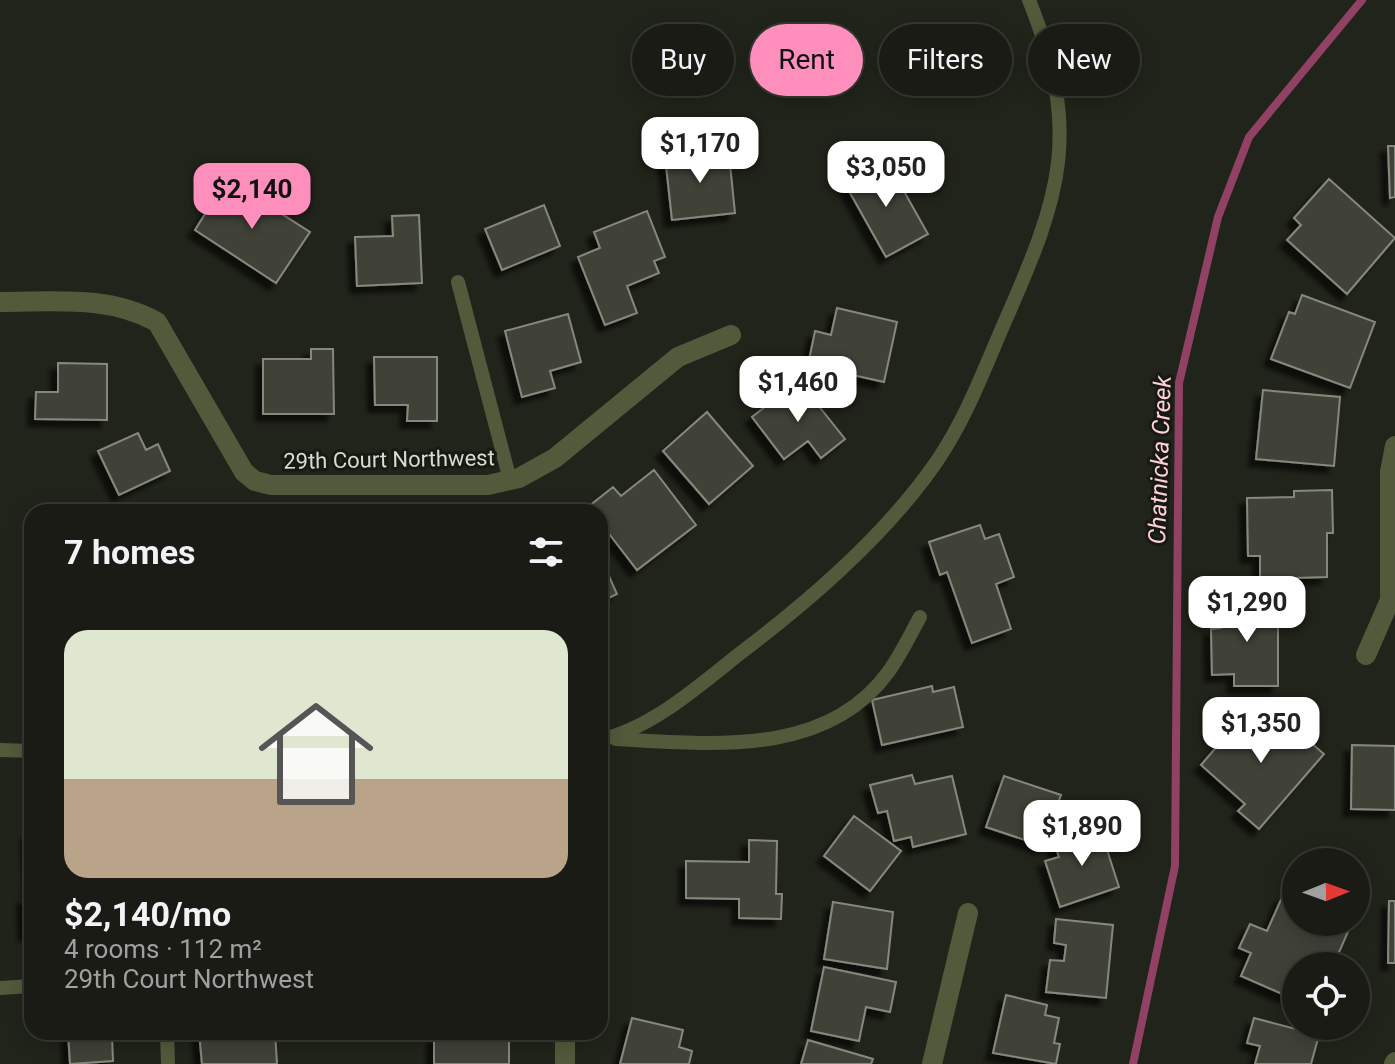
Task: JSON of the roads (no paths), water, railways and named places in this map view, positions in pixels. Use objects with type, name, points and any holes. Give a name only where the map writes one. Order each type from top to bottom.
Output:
[{"type":"street","name":"29th Court Northwest","points":[[0,302],[103,302],[133,309],[157,322],[244,472],[255,481],[271,485],[488,485],[510,480],[555,458],[678,357],[731,335]]},
{"type":"street","points":[[1366,655],[1390,600],[1390,472],[1395,446]]},
{"type":"street","points":[[932,1064],[968,913]]},
{"type":"street","points":[[565,1040],[565,1064]]},
{"type":"lane","points":[[608,738],[620,736],[670,705],[774,627],[907,500],[938,459],[968,407],[1043,236],[1059,170],[1061,124],[1057,81],[1029,0]]},
{"type":"lane","points":[[458,282],[510,480]]},
{"type":"lane","points":[[608,739],[749,742],[783,738],[819,728],[852,708],[888,672],[920,617]]},
{"type":"lane","points":[[0,750],[24,751]]},
{"type":"lane","points":[[0,988],[24,986]]},
{"type":"lane","points":[[167,1040],[168,1064]]},
{"type":"waterway","name":"Chatnicka Creek","points":[[1133,1064],[1175,866],[1179,383],[1218,217],[1249,137],[1362,0]]}]
